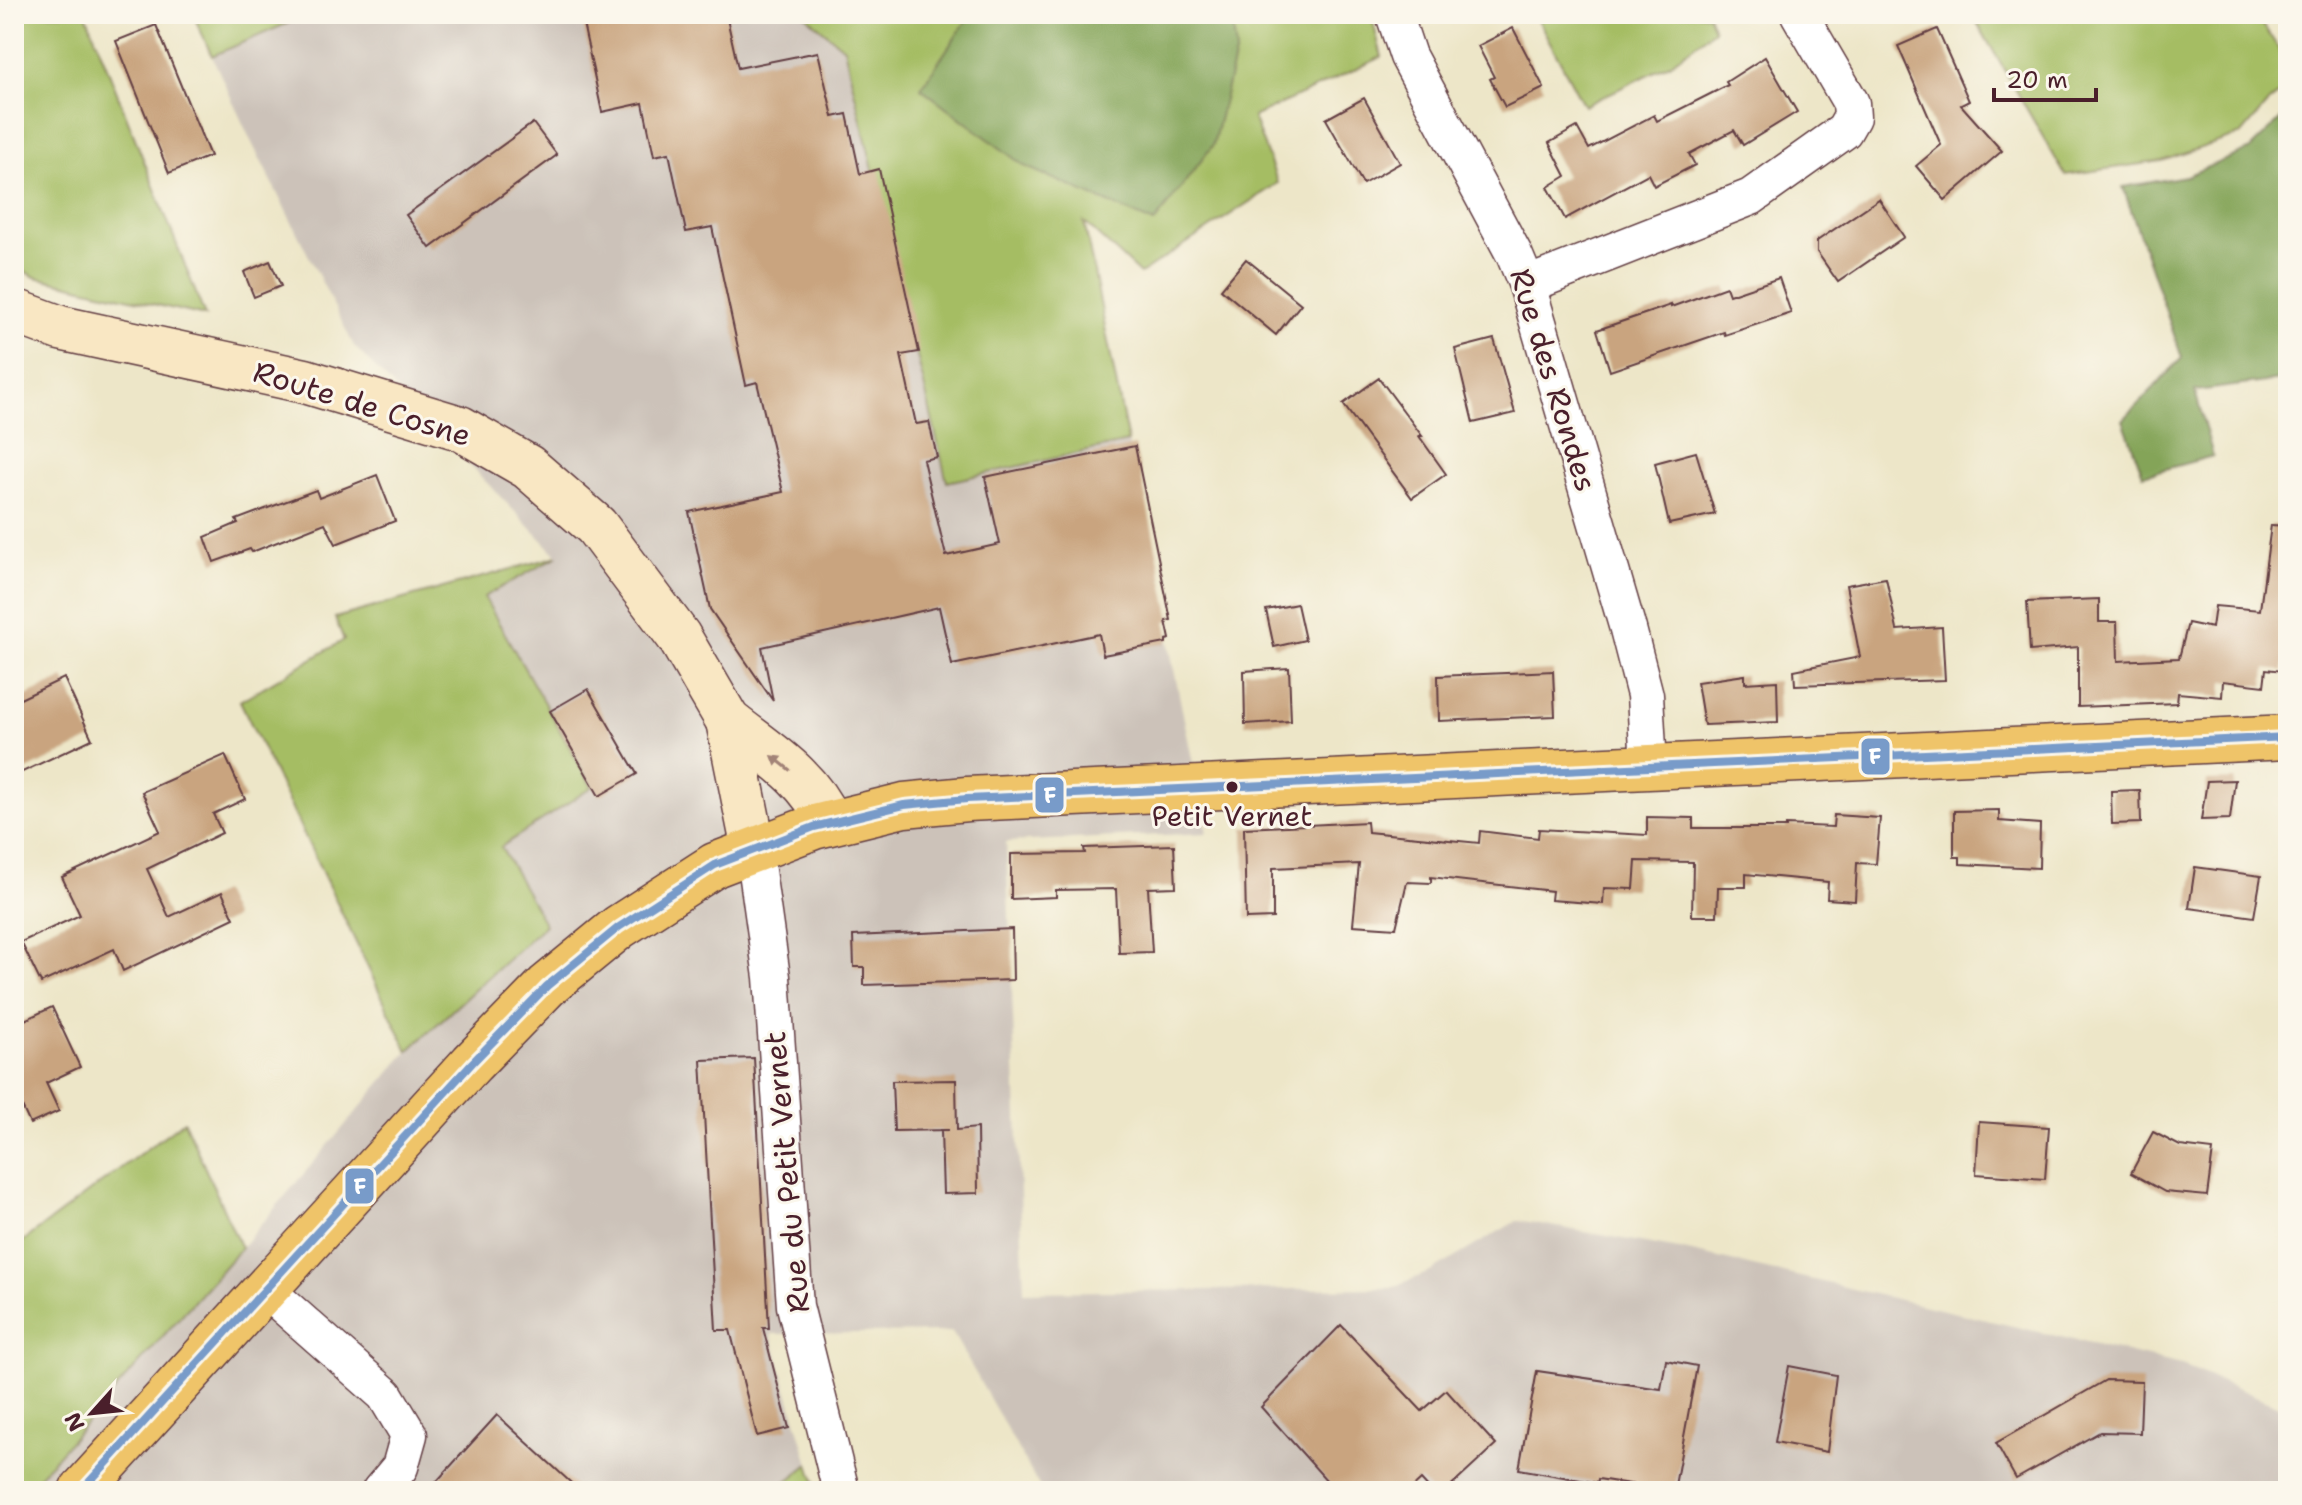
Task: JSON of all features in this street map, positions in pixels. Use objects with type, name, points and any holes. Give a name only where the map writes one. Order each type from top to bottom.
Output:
[{"type":"main road","name":"Route de Cosne","points":[[14,311],[60,328],[305,381],[460,428],[528,467],[596,526],[679,637],[728,721],[804,780],[829,822]]},
{"type":"main road","name":"Route de Cosne","points":[[728,721],[734,857]]},
{"type":"main road","points":[[81,1491],[440,1097],[547,986],[619,927],[734,857],[829,822],[904,805],[967,799],[2288,737]]},
{"type":"street","name":"Rue des Rondes","points":[[1394,14],[1408,56],[1514,254],[1527,285],[1645,695],[1649,767]]},
{"type":"street","points":[[1527,285],[1751,197],[1844,131],[1852,117],[1851,103],[1799,14]]},
{"type":"street","name":"Rue du Petit Vernet","points":[[734,857],[772,977],[795,1306],[841,1491]]},
{"type":"street","points":[[266,1290],[385,1395],[409,1435],[400,1467],[380,1491]]},
{"type":"shaded area","points":[[309,14],[492,14],[496,19],[511,14],[804,14],[844,48],[947,482],[1128,442],[1207,833],[1006,842],[1024,1292],[1391,1288],[1432,1271],[1518,1220],[1679,1249],[2182,1365],[2286,1409],[2288,1396],[2288,1491],[1042,1491],[952,1332],[771,1334],[809,1464],[774,1491],[26,1491],[241,1248],[408,1051],[545,925],[501,847],[592,787],[484,597],[558,556],[354,346],[212,56]]},
{"type":"green space","points":[[14,14],[86,14],[205,316],[35,277],[14,266]]},
{"type":"green space","points":[[193,14],[309,14],[212,56]]},
{"type":"green space","points":[[804,14],[1371,14],[1382,57],[1253,117],[1278,183],[1140,274],[1084,222],[1128,442],[947,482],[844,48]]},
{"type":"green space","points":[[971,14],[1231,14],[1236,50],[1213,145],[1154,223],[1024,166],[921,88]]},
{"type":"green space","points":[[1535,14],[1708,14],[1714,30],[1670,64],[1584,106]]},
{"type":"green space","points":[[1972,14],[2256,14],[2288,63],[2288,87],[2269,102],[2242,134],[2162,161],[2065,175]]},
{"type":"green space","points":[[2288,112],[2288,379],[2195,391],[2213,456],[2143,475],[2123,420],[2182,358],[2123,187],[2186,176],[2249,150]]},
{"type":"green space","points":[[558,556],[484,597],[592,787],[501,847],[545,925],[408,1051],[240,701],[344,640],[335,618]]},
{"type":"green space","points":[[184,1121],[241,1248],[26,1491],[14,1491],[14,1248]]},
{"type":"green space","points":[[809,1464],[818,1491],[774,1491]]},
{"type":"building","points":[[581,14],[726,14],[738,68],[818,52],[833,117],[847,114],[860,174],[879,169],[919,352],[901,355],[916,424],[929,422],[937,457],[923,460],[946,556],[1000,544],[985,477],[1135,446],[1171,620],[1166,621],[1170,639],[1166,643],[1103,655],[1099,634],[952,665],[939,607],[762,647],[773,701],[710,609],[689,512],[783,492],[757,382],[746,385],[712,227],[686,232],[669,153],[654,156],[643,103],[602,112]]},
{"type":"building","points":[[156,25],[210,156],[169,173],[116,41]]},
{"type":"building","points":[[1513,28],[1544,88],[1505,107],[1478,46]]},
{"type":"building","points":[[1937,29],[1969,101],[1961,105],[2002,151],[1945,200],[1916,166],[1941,145],[1898,46]]},
{"type":"building","points":[[1765,57],[1797,112],[1743,145],[1734,130],[1689,154],[1695,165],[1654,186],[1648,174],[1565,219],[1548,187],[1566,176],[1549,143],[1577,127],[1589,149],[1654,115],[1657,121],[1728,85],[1726,82]]},
{"type":"building","points":[[1364,98],[1400,163],[1363,184],[1326,119]]},
{"type":"building","points":[[533,123],[557,155],[430,248],[406,215]]},
{"type":"building","points":[[1879,199],[1904,237],[1838,282],[1817,252],[1817,241]]},
{"type":"building","points":[[1246,259],[1301,304],[1276,335],[1221,289]]},
{"type":"building","points":[[270,261],[281,286],[254,297],[244,272]]},
{"type":"building","points":[[1779,278],[1791,313],[1610,371],[1597,330],[1726,287],[1729,295]]},
{"type":"building","points":[[1494,339],[1515,413],[1473,423],[1455,349]]},
{"type":"building","points":[[1379,378],[1446,474],[1412,498],[1343,404]]},
{"type":"building","points":[[1696,452],[1715,514],[1669,524],[1655,463]]},
{"type":"building","points":[[377,475],[395,521],[336,544],[325,523],[252,552],[250,549],[214,562],[205,537],[238,523],[236,520],[316,490],[319,498]]},
{"type":"building","points":[[2271,525],[2288,526],[2288,625],[2283,671],[2266,669],[2264,686],[2223,681],[2222,697],[2178,693],[2177,703],[2078,707],[2078,647],[2030,651],[2027,602],[2099,599],[2099,622],[2117,622],[2118,661],[2179,658],[2188,623],[2212,628],[2215,606],[2260,610]]},
{"type":"building","points":[[1886,578],[1897,630],[1942,627],[1945,680],[1795,685],[1794,670],[1860,657],[1846,585]]},
{"type":"building","points":[[1297,604],[1305,640],[1274,647],[1266,610]]},
{"type":"building","points":[[1289,668],[1291,721],[1245,724],[1244,671]]},
{"type":"building","points":[[1553,671],[1555,716],[1439,721],[1438,676]]},
{"type":"building","points":[[1745,675],[1745,683],[1777,681],[1778,722],[1704,725],[1697,682]]},
{"type":"building","points":[[64,678],[92,739],[14,776],[14,702]]},
{"type":"building","points":[[588,689],[637,774],[599,796],[550,711]]},
{"type":"building","points":[[225,755],[245,799],[213,814],[222,833],[147,869],[169,917],[222,892],[234,918],[123,971],[114,949],[41,983],[21,942],[80,915],[62,877],[160,831],[142,792]]},
{"type":"building","points":[[2235,780],[2230,819],[2201,820],[2207,781]]},
{"type":"building","points":[[2140,790],[2141,823],[2112,824],[2111,791]]},
{"type":"building","points":[[1999,810],[1999,821],[2040,824],[2039,868],[1960,864],[1960,857],[1954,857],[1954,811]]},
{"type":"building","points":[[1834,815],[1880,818],[1876,864],[1857,863],[1855,901],[1827,899],[1828,882],[1746,874],[1746,887],[1718,887],[1717,916],[1692,916],[1693,862],[1636,861],[1634,889],[1604,888],[1603,904],[1551,900],[1552,891],[1431,877],[1431,883],[1407,882],[1396,928],[1353,925],[1359,864],[1273,868],[1273,918],[1246,919],[1244,828],[1367,822],[1368,832],[1479,843],[1480,831],[1538,838],[1539,829],[1647,835],[1647,817],[1693,818],[1693,828],[1786,828],[1786,825],[1833,827]]},
{"type":"building","points":[[1174,845],[1176,887],[1148,888],[1152,952],[1119,953],[1116,889],[1056,890],[1056,897],[1011,899],[1011,854],[1085,853],[1084,848]]},
{"type":"building","points":[[2195,867],[2261,876],[2254,917],[2189,908]]},
{"type":"building","points":[[1012,929],[1013,980],[864,985],[864,967],[854,967],[853,936]]},
{"type":"building","points":[[52,1007],[80,1067],[46,1083],[59,1111],[30,1124],[14,1089],[14,1025]]},
{"type":"building","points":[[754,1058],[769,1328],[763,1328],[789,1428],[757,1436],[730,1330],[716,1330],[701,1060]]},
{"type":"building","points":[[956,1080],[957,1130],[977,1128],[978,1193],[943,1194],[941,1130],[894,1131],[892,1081]]},
{"type":"building","points":[[1979,1122],[2049,1127],[2045,1179],[1976,1174]]},
{"type":"building","points":[[2153,1132],[2180,1146],[2213,1150],[2207,1196],[2165,1192],[2131,1173]]},
{"type":"building","points":[[1341,1325],[1422,1411],[1446,1390],[1496,1445],[1446,1491],[1431,1491],[1421,1480],[1409,1491],[1336,1491],[1261,1407]]},
{"type":"building","points":[[1666,1360],[1697,1366],[1674,1491],[1598,1479],[1597,1483],[1519,1469],[1537,1371],[1661,1389]]},
{"type":"building","points":[[1789,1366],[1836,1375],[1827,1452],[1775,1442]]},
{"type":"building","points":[[2106,1380],[2142,1381],[2140,1433],[2100,1432],[2016,1479],[1996,1443]]},
{"type":"building","points":[[497,1415],[580,1491],[428,1491]]},
{"type":"transit line","name":"F","points":[[81,1491],[472,1063],[547,986],[619,927],[715,865],[814,827],[904,805],[967,799],[2288,737]]},
{"type":"place","name":"Petit Vernet","points":[[1232,787]]}]
